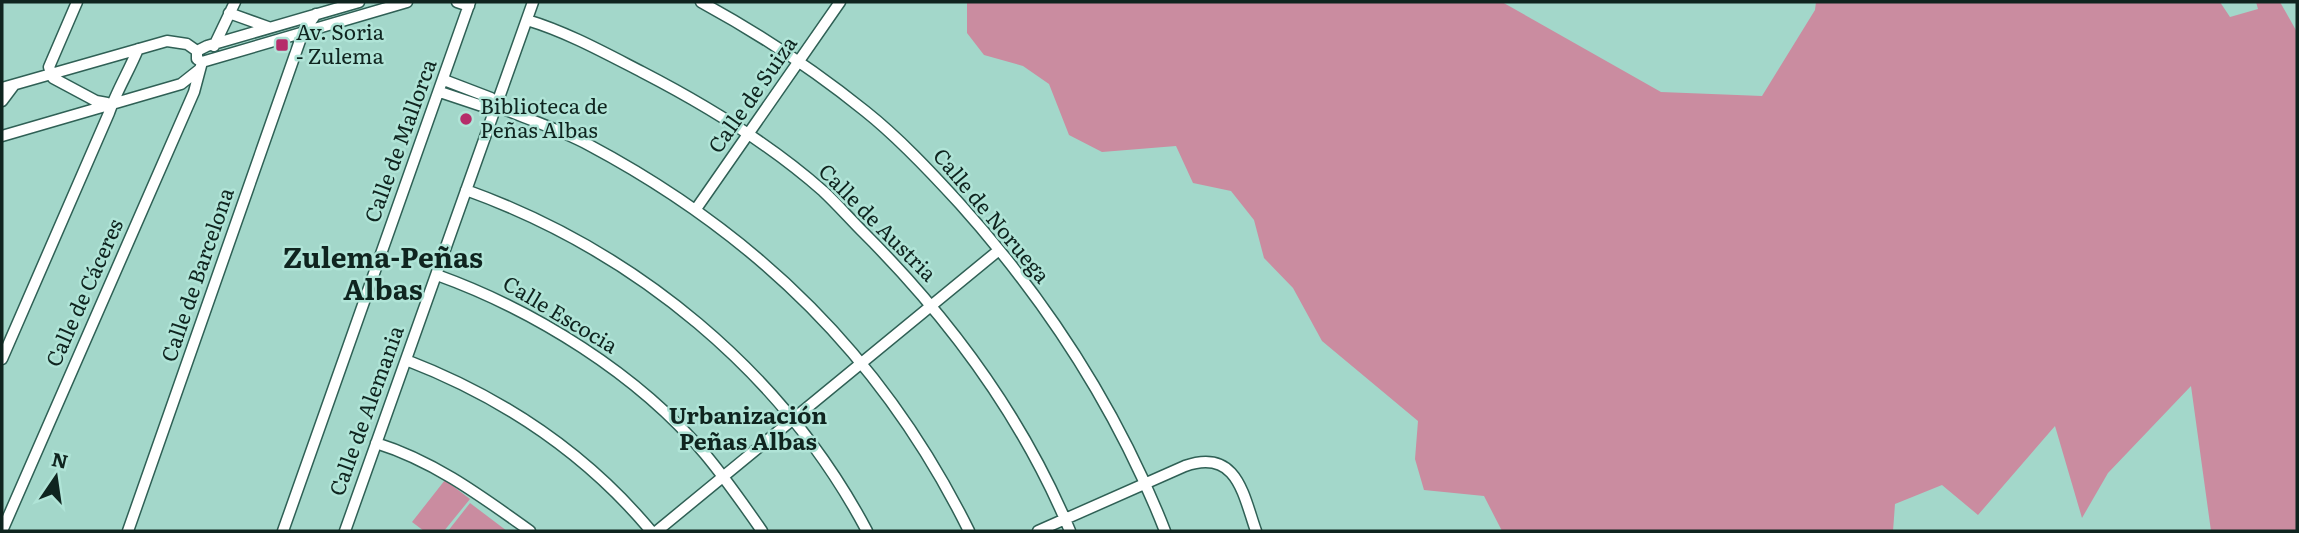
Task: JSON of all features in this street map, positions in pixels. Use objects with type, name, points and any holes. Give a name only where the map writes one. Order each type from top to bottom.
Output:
[{"type":"street","points":[[77,2],[49,67],[51,74],[53,78],[96,101],[110,104]]},
{"type":"street","name":"Calle de Cáceres","points":[[2,531],[194,92],[203,57],[216,44],[235,2]]},
{"type":"street","points":[[216,44],[359,2]]},
{"type":"street","points":[[2,136],[181,84],[203,57],[407,2]]},
{"type":"street","points":[[457,2],[470,4]]},
{"type":"street","points":[[495,106],[533,2]]},
{"type":"street","name":"Calle de Noruega","points":[[701,2],[760,36],[866,111],[937,179],[999,250],[1059,330],[1106,408],[1165,531]]},
{"type":"street","name":"Calle de Suiza","points":[[696,209],[840,2]]},
{"type":"street","name":"Calle de Mallorca","points":[[284,531],[470,4]]},
{"type":"street","points":[[229,13],[270,28]]},
{"type":"street","name":"Calle de Barcelona","points":[[128,531],[303,32],[316,14]]},
{"type":"street","name":"Calle de Austria","points":[[527,20],[578,40],[689,96],[749,135],[822,191],[932,305],[991,384],[1026,444],[1070,531]]},
{"type":"street","points":[[290,22],[303,32]]},
{"type":"street","points":[[2,88],[176,41],[187,44],[203,57]]},
{"type":"street","points":[[2,359],[110,104],[138,50]]},
{"type":"street","points":[[444,80],[491,98],[495,106]]},
{"type":"street","points":[[2,101],[14,85]]},
{"type":"street","points":[[440,92],[488,108],[495,106],[587,144],[662,186],[754,253],[817,313],[862,362],[898,408],[928,454],[969,531]]},
{"type":"street","name":"Calle de Alemania","points":[[345,531],[495,106]]},
{"type":"street","points":[[466,190],[526,213],[597,250],[670,300],[736,358],[793,419],[845,488],[867,531]]},
{"type":"street","points":[[657,531],[999,250]]},
{"type":"street","name":"Calle Escocia","points":[[437,275],[491,296],[555,330],[605,362],[661,410],[704,453],[762,531]]},
{"type":"street","points":[[406,360],[467,386],[521,415],[585,463],[651,531]]},
{"type":"street","points":[[376,443],[408,455],[460,481],[530,531]]},
{"type":"street","points":[[1038,531],[1195,463],[1213,461],[1228,469],[1239,483],[1256,531]]},
{"type":"shaded area","points":[[967,2],[1502,2],[1661,92],[1762,96],[1815,10],[1816,2],[2220,2],[2230,17],[2258,9],[2256,2],[2280,2],[2297,32],[2297,531],[2211,531],[2191,386],[2108,473],[2082,518],[2055,426],[1978,515],[1942,485],[1895,504],[1893,531],[1502,531],[1484,496],[1424,490],[1415,459],[1418,421],[1322,341],[1293,288],[1264,258],[1254,220],[1231,191],[1193,183],[1176,146],[1102,152],[1069,135],[1049,84],[1023,66],[984,55],[967,33]]},
{"type":"shaded area","points":[[445,480],[470,499],[444,531],[424,531],[412,522]]},
{"type":"shaded area","points":[[470,503],[507,531],[448,531]]},
{"type":"place","name":"Av. Soria - Zulema","points":[[282,45]]},
{"type":"place","name":"Biblioteca de Peñas Albas","points":[[466,119]]},
{"type":"district","name":"Zulema-Peñas Albas","points":[[383,274]]},
{"type":"district","name":"Urbanización Peñas Albas","points":[[748,429]]}]
